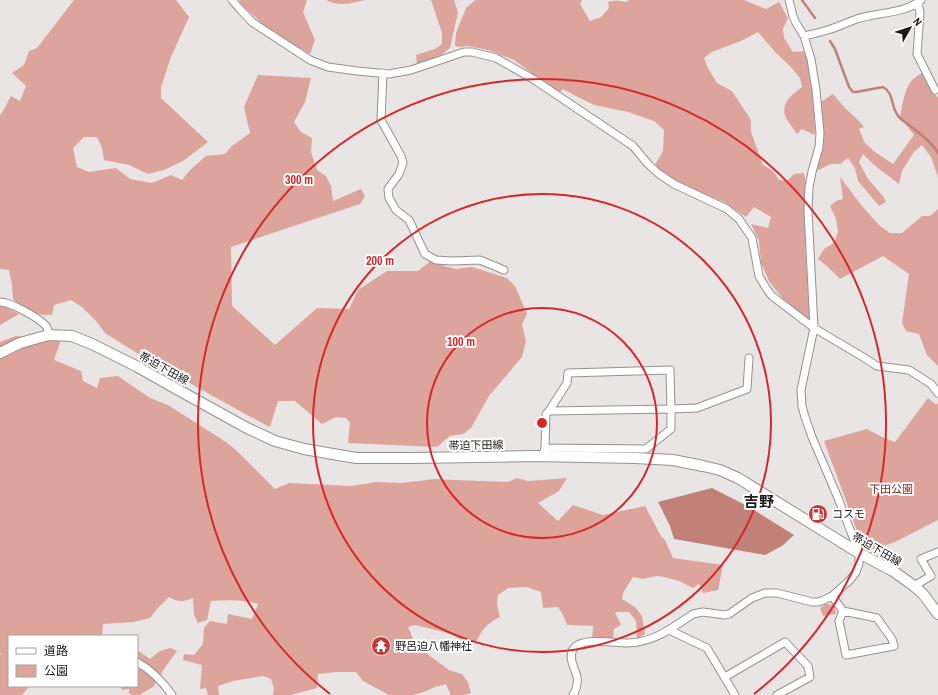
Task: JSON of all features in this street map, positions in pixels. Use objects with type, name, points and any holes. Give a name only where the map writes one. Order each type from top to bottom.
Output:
[{"type":"main road","name":"帯迫下田線","points":[[0,353],[20,343],[49,335],[72,336],[92,344],[136,366],[248,428],[275,441],[304,450],[356,458],[412,458],[544,452],[665,460],[720,470],[738,478],[859,553],[893,572],[923,594],[938,614]]},
{"type":"street","points":[[232,0],[252,22],[310,60],[328,66],[389,74],[411,70],[464,52],[472,52],[496,58],[533,79],[633,146],[648,164],[666,180],[727,209],[734,214],[752,238],[759,276],[766,288],[772,296],[814,328],[877,366],[909,370],[932,384],[938,393]]},
{"type":"street","points":[[573,695],[577,688],[577,678],[571,659],[574,648],[578,645],[588,642],[637,643],[652,639],[693,614],[703,612],[725,615],[730,614],[752,598],[765,593],[778,593],[812,602],[818,602],[832,596],[850,580],[856,572],[859,564],[859,553],[812,437],[802,406],[802,390],[814,328],[808,212],[809,187],[819,147],[820,133],[816,90],[810,59],[804,36],[793,16],[789,0]]},
{"type":"street","points":[[804,36],[830,30],[857,19],[903,10],[920,1]]},
{"type":"street","points":[[920,1],[917,54],[935,90]]},
{"type":"street","points":[[383,73],[380,120],[401,156],[403,163],[399,174],[388,189],[389,198],[396,210],[409,220],[424,254],[436,260],[452,262],[480,260],[504,270]]},
{"type":"street","points":[[0,302],[12,305],[37,318],[47,327],[49,335]]},
{"type":"street","points":[[549,411],[697,408],[747,389],[749,358]]},
{"type":"street","points":[[670,370],[671,409],[671,429],[646,450],[544,452],[546,414],[567,383],[568,373],[670,370]]},
{"type":"street","points":[[914,586],[930,576],[922,559],[938,552]]},
{"type":"street","points":[[832,596],[843,611],[877,618],[892,639],[894,646],[846,655],[839,621],[843,611]]},
{"type":"street","points":[[669,630],[707,648],[736,695]]},
{"type":"street","points":[[725,677],[785,642],[808,666],[810,677],[777,695]]},
{"type":"street","points":[[138,663],[162,682],[172,695]]},
{"type":"green space","points":[[74,0],[176,0],[189,17],[171,57],[161,87],[161,98],[208,142],[183,161],[164,170],[148,174],[129,165],[104,160],[102,148],[97,137],[84,137],[73,148],[77,167],[89,172],[116,168],[130,179],[152,183],[171,175],[182,180],[190,170],[206,156],[225,154],[232,146],[250,133],[244,107],[258,75],[311,78],[305,102],[294,122],[301,132],[312,138],[311,152],[317,170],[326,176],[331,186],[333,201],[361,189],[365,196],[360,204],[231,247],[232,306],[275,345],[317,308],[349,309],[358,290],[387,271],[418,271],[432,260],[444,266],[456,269],[472,267],[507,278],[515,286],[527,314],[522,324],[526,341],[522,357],[489,396],[471,428],[463,434],[450,436],[437,447],[348,443],[350,423],[346,418],[336,417],[322,424],[295,401],[278,401],[270,427],[150,361],[119,342],[105,333],[97,322],[82,307],[71,300],[54,305],[52,315],[43,315],[22,309],[13,299],[9,270],[0,269],[0,115],[11,96],[20,101],[26,86],[12,73],[24,65],[29,51],[37,48]]},
{"type":"green space","points":[[239,0],[307,0],[303,12],[315,40],[310,54],[295,45],[278,38],[243,6]]},
{"type":"green space","points":[[326,0],[366,0],[341,4]]},
{"type":"green space","points":[[431,0],[454,0],[458,12],[450,48],[441,55],[417,64],[416,55],[435,49],[442,44],[442,33]]},
{"type":"green space","points":[[476,0],[582,0],[580,4],[590,21],[601,17],[609,8],[608,2],[615,1],[744,0],[766,9],[779,2],[788,18],[783,29],[784,38],[793,52],[806,51],[813,79],[815,135],[802,129],[797,134],[787,119],[784,110],[786,102],[802,87],[800,78],[758,32],[741,41],[712,52],[704,58],[717,83],[732,91],[751,120],[751,132],[763,165],[773,171],[779,180],[787,181],[794,174],[804,173],[806,183],[805,242],[810,319],[804,320],[788,306],[769,281],[761,263],[759,241],[751,224],[768,228],[771,217],[754,207],[746,217],[724,202],[667,177],[655,165],[663,151],[664,130],[654,121],[628,112],[594,105],[563,89],[559,93],[514,60],[488,50],[468,46],[457,47],[455,45],[456,33],[466,8]]},
{"type":"green space","points":[[922,73],[938,98],[938,177],[931,157],[922,145],[914,152],[902,171],[899,184],[874,165],[863,154],[859,162],[868,179],[883,196],[886,202],[879,206],[858,181],[855,168],[848,158],[840,164],[830,164],[819,170],[813,170],[821,102],[833,94],[864,127],[859,129],[865,143],[893,164],[914,135],[900,117],[908,86],[914,78]]},
{"type":"green space","points":[[840,177],[862,206],[880,226],[890,233],[902,233],[922,216],[930,216],[938,209],[938,366],[927,355],[919,334],[906,331],[902,323],[909,274],[883,256],[840,279],[818,259],[824,249],[834,243],[838,232],[836,219],[830,206],[836,201],[843,199]]},
{"type":"green space","points":[[0,303],[19,314],[0,325]]},
{"type":"green space","points":[[16,336],[61,340],[54,360],[81,371],[83,381],[97,388],[100,378],[118,376],[150,398],[168,405],[226,442],[275,489],[289,483],[351,486],[376,482],[401,483],[435,479],[508,482],[517,478],[528,481],[567,478],[559,491],[538,503],[558,521],[573,505],[603,515],[645,506],[661,536],[665,540],[673,558],[723,565],[718,590],[703,593],[699,584],[693,588],[679,581],[664,577],[657,576],[643,579],[633,577],[623,593],[622,599],[635,607],[642,616],[645,634],[637,639],[636,621],[629,612],[615,612],[621,625],[614,629],[613,638],[592,639],[593,626],[567,625],[558,607],[543,608],[541,592],[527,587],[508,588],[498,595],[497,604],[500,617],[486,627],[476,642],[467,643],[449,633],[415,625],[408,627],[413,639],[430,656],[449,670],[462,674],[468,682],[471,693],[464,695],[450,695],[446,684],[413,695],[389,695],[363,681],[356,672],[337,672],[318,674],[317,688],[291,695],[273,695],[274,689],[271,679],[263,676],[233,681],[218,686],[219,695],[208,695],[206,688],[200,689],[202,665],[183,660],[184,654],[194,655],[203,644],[204,628],[210,621],[227,624],[228,614],[252,619],[258,604],[229,600],[211,601],[207,620],[198,623],[194,615],[193,598],[181,601],[169,597],[150,618],[134,622],[103,624],[102,635],[8,635],[8,687],[30,687],[22,695],[0,695],[0,342]]},
{"type":"green space","name":"下田公園","points":[[928,398],[938,405],[938,520],[895,542],[870,550],[860,539],[824,441],[867,429],[895,442]]},
{"type":"green space","points":[[826,604],[834,605],[836,614],[823,616],[820,608]]},
{"type":"green space","points":[[170,648],[177,651],[153,687],[139,695],[132,695],[129,693],[129,689],[122,690],[120,687],[138,687],[138,651],[150,659],[160,651]]},
{"type":"shaded area","points":[[712,488],[749,507],[794,535],[782,546],[765,555],[674,539],[670,526],[658,502]]},
{"type":"waterway","points":[[802,0],[815,18]]},
{"type":"waterway","points":[[830,41],[835,49],[849,87],[853,92],[883,87],[891,96],[895,111],[899,117],[925,138],[938,153]]},
{"type":"place","name":"コスモ","points":[[818,514]]},
{"type":"place","name":"野呂迫八幡神社","points":[[381,646]]},
{"type":"district","name":"吉野","points":[[759,501]]}]
